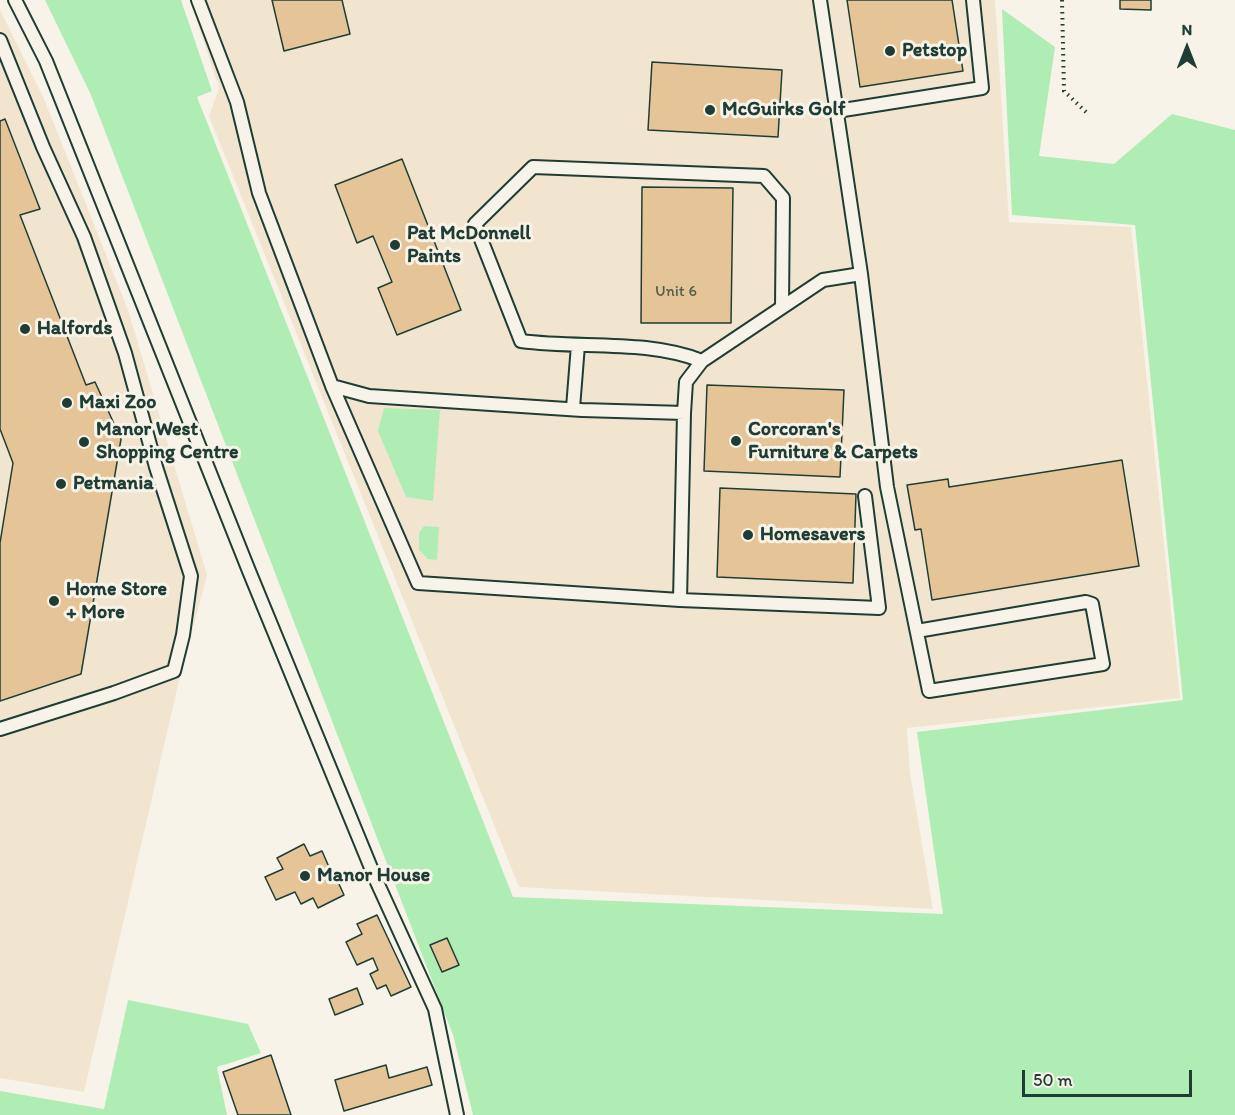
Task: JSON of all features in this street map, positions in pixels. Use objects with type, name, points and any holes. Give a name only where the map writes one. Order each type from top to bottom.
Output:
[{"type":"lane","points":[[15,0],[46,61],[249,571],[376,880],[435,1009],[457,1115]]},
{"type":"lane","points":[[198,0],[237,102],[259,193],[332,386],[418,583],[680,600],[879,608],[865,496]]},
{"type":"lane","points":[[820,0],[861,274],[888,487],[929,691],[1103,664],[1092,604],[1086,602],[917,631]]},
{"type":"lane","points":[[837,111],[982,88],[973,0]]},
{"type":"lane","points":[[0,40],[43,147],[84,237],[125,353],[156,467],[191,576],[183,635],[174,671],[114,693],[0,729]]},
{"type":"lane","points":[[702,361],[677,351],[578,345],[557,346],[521,341],[475,224],[532,167],[764,176],[783,198],[782,307]]},
{"type":"lane","points":[[680,600],[686,382],[702,361],[823,280],[861,274]]},
{"type":"lane","points":[[573,408],[578,345]]},
{"type":"lane","points":[[332,386],[369,396],[684,412]]},
{"type":"path","points":[[1062,0],[1064,91],[1087,113]]},
{"type":"shaded area","points":[[190,0],[995,0],[1009,222],[1131,227],[1180,698],[907,728],[910,773],[933,909],[519,887],[209,116],[219,88]]},
{"type":"shaded area","name":"Manor West Shopping Centre","points":[[0,10],[45,101],[128,310],[207,575],[178,685],[84,1092],[0,1078]]},
{"type":"green space","points":[[45,0],[181,0],[212,91],[197,97],[513,897],[943,914],[917,732],[1183,700],[1135,225],[1012,215],[1002,9],[1055,47],[1039,156],[1114,164],[1172,114],[1235,130],[1235,1115],[473,1115],[453,1035],[91,95]]},
{"type":"green space","points":[[384,408],[440,410],[433,501],[406,497],[378,431]]},
{"type":"green space","points":[[424,526],[439,527],[437,560],[428,559],[419,550],[419,533]]},
{"type":"green space","points":[[128,1000],[248,1024],[261,1053],[217,1067],[227,1115],[0,1115],[0,1091],[104,1109]]},
{"type":"building","points":[[272,0],[342,0],[350,34],[284,51]]},
{"type":"building","points":[[847,0],[952,0],[963,71],[860,87]]},
{"type":"building","points":[[1120,0],[1151,0],[1151,10],[1120,9]]},
{"type":"building","points":[[652,62],[782,70],[778,137],[648,130]]},
{"type":"building","points":[[5,119],[40,209],[20,215],[86,385],[95,382],[121,439],[81,674],[0,701],[0,543],[13,463],[0,429],[0,121]]},
{"type":"building","points":[[402,159],[461,310],[397,335],[378,288],[392,282],[373,236],[357,243],[335,185]]},
{"type":"building","points":[[642,187],[733,188],[731,323],[641,323]]},
{"type":"building","points":[[707,385],[844,390],[840,477],[704,471]]},
{"type":"building","points":[[1122,460],[1139,566],[932,600],[921,529],[915,530],[907,485],[948,479],[949,487]]},
{"type":"building","points":[[720,488],[856,494],[853,583],[717,577]]},
{"type":"building","name":"Manor House","points":[[304,844],[310,856],[322,851],[332,874],[339,870],[344,881],[339,884],[344,895],[318,908],[313,898],[301,904],[295,892],[276,900],[265,877],[283,869],[277,858]]},
{"type":"building","points":[[377,915],[411,987],[391,996],[386,985],[377,989],[370,974],[378,970],[373,958],[357,965],[346,942],[362,934],[357,924]]},
{"type":"building","points":[[447,938],[459,965],[442,972],[430,945]]},
{"type":"building","points":[[357,988],[363,1004],[335,1015],[329,999]]},
{"type":"building","points":[[271,1055],[291,1115],[238,1115],[223,1072]]},
{"type":"building","points":[[386,1065],[389,1078],[427,1067],[432,1085],[344,1111],[335,1080]]},
{"type":"place","name":"Petstop","points":[[890,51]]},
{"type":"place","name":"McGuirks Golf","points":[[710,110]]},
{"type":"place","name":"Pat McDonnell Paints","points":[[395,245]]},
{"type":"place","name":"Halfords","points":[[25,329]]},
{"type":"place","name":"Maxi Zoo","points":[[67,403]]},
{"type":"place","name":"Corcoran's Furniture & Carpets","points":[[736,441]]},
{"type":"place","name":"Manor West Shopping Centre","points":[[84,442]]},
{"type":"place","name":"Petmania","points":[[61,484]]},
{"type":"place","name":"Homesavers","points":[[748,535]]},
{"type":"place","name":"Home Store + More","points":[[54,601]]},
{"type":"place","name":"Manor House","points":[[305,876]]}]
